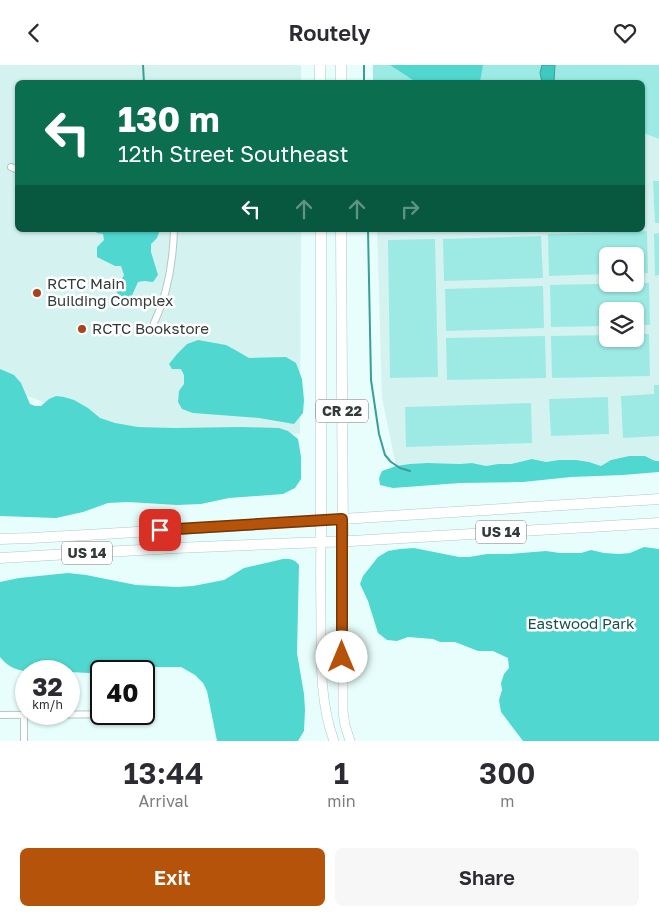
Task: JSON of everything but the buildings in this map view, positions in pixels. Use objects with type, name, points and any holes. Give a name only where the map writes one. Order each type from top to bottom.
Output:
[{"type":"main road","points":[[320,65],[320,80]]},
{"type":"main road","points":[[342,65],[342,80]]},
{"type":"main road","name":"CR 22","points":[[321,232],[321,542]]},
{"type":"main road","name":"CR 22","points":[[342,232],[343,541]]},
{"type":"main road","name":"US 14","points":[[0,539],[659,499]]},
{"type":"main road","name":"US 14","points":[[0,558],[175,547],[343,541],[659,523]]},
{"type":"street","points":[[10,167],[15,169]]},
{"type":"street","points":[[154,323],[167,285],[174,232]]},
{"type":"street","points":[[343,541],[343,712],[350,741]]},
{"type":"street","points":[[321,542],[323,683],[327,715],[334,741]]},
{"type":"street","points":[[0,715],[15,715]]},
{"type":"street","points":[[24,725],[24,741]]},
{"type":"shaded area","points":[[0,65],[301,65],[301,80],[15,80],[15,232],[301,232],[300,434],[127,433],[0,386]]},
{"type":"shaded area","points":[[373,65],[659,65],[659,139],[645,134],[645,80],[373,80]]},
{"type":"shaded area","points":[[542,65],[555,65],[554,80],[542,80],[540,73]]},
{"type":"shaded area","points":[[645,134],[659,139],[659,461],[645,456],[629,456],[611,460],[601,466],[589,462],[559,460],[546,462],[532,459],[511,464],[486,466],[472,463],[428,463],[396,466],[382,398],[377,232],[645,232]]},
{"type":"shaded area","points":[[653,181],[659,181],[659,223],[655,223]]},
{"type":"shaded area","points":[[647,231],[648,273],[644,273],[644,247],[599,247],[599,274],[549,276],[548,234]]},
{"type":"shaded area","points":[[659,233],[659,275],[655,276],[654,234]]},
{"type":"shaded area","points":[[541,236],[543,278],[444,281],[443,239]]},
{"type":"shaded area","points":[[435,239],[438,377],[390,378],[388,240]]},
{"type":"shaded area","points":[[644,283],[649,283],[650,325],[644,325],[644,302],[599,302],[599,326],[551,327],[550,285],[599,284],[599,292],[644,292]]},
{"type":"shaded area","points":[[543,286],[544,328],[446,331],[445,289]]},
{"type":"shaded area","points":[[644,334],[649,334],[650,376],[552,378],[551,336],[599,335],[599,347],[644,347]]},
{"type":"shaded area","points":[[545,336],[546,378],[447,380],[446,338]]},
{"type":"shaded area","points":[[654,385],[659,385],[659,436],[623,438],[621,396],[654,394]]},
{"type":"shaded area","points":[[608,397],[609,434],[551,436],[549,399]]},
{"type":"shaded area","points":[[531,403],[532,443],[406,447],[405,407]]},
{"type":"green space","points":[[390,65],[483,65],[480,80],[413,80]]},
{"type":"green space","points":[[159,232],[157,238],[151,244],[151,252],[158,275],[153,282],[138,282],[130,300],[121,300],[116,291],[124,275],[121,266],[115,266],[97,257],[97,247],[104,240],[103,234],[97,233]]},
{"type":"green space","points":[[198,340],[226,345],[249,358],[286,357],[296,363],[302,379],[303,413],[294,424],[259,418],[193,413],[182,409],[178,402],[179,391],[184,384],[184,375],[181,369],[172,369],[169,364],[187,344]]},
{"type":"green space","points":[[0,369],[14,375],[21,383],[30,404],[35,406],[41,406],[56,396],[74,400],[100,418],[138,427],[242,427],[279,428],[288,431],[298,439],[301,457],[301,479],[295,488],[283,494],[229,498],[201,504],[108,503],[83,512],[56,518],[0,516]]},
{"type":"green space","points":[[629,456],[645,456],[659,461],[659,472],[523,482],[460,483],[393,488],[380,485],[379,478],[382,471],[410,464],[472,463],[486,466],[511,464],[532,459],[546,462],[576,460],[601,466],[611,460]]},
{"type":"green space","name":"Eastwood Park","points":[[644,547],[659,549],[659,741],[523,741],[501,712],[499,700],[502,690],[501,683],[504,674],[509,668],[508,658],[493,651],[478,651],[455,642],[440,642],[433,639],[408,637],[397,641],[387,640],[378,633],[368,601],[360,584],[363,576],[378,557],[388,551],[400,549],[414,548],[459,557],[469,557],[487,554],[546,551],[581,553],[591,550],[619,554],[630,553]]},
{"type":"green space","points":[[283,559],[292,560],[299,565],[297,653],[305,710],[304,731],[298,741],[217,741],[207,691],[203,683],[195,675],[181,667],[155,667],[155,660],[90,660],[90,673],[80,673],[80,660],[15,660],[15,668],[0,657],[0,582],[68,573],[136,585],[177,587],[224,580],[244,568]]},
{"type":"waterway","points":[[143,65],[144,80]]},
{"type":"waterway","points":[[364,65],[364,80]]},
{"type":"waterway","points":[[368,232],[371,380],[379,434],[385,455],[400,468],[410,471]]},
{"type":"place","name":"RCTC Main Building Complex","points":[[37,293]]},
{"type":"place","name":"RCTC Bookstore","points":[[82,329]]},
{"type":"route","points":[[160,530],[342,519],[342,657]]}]
